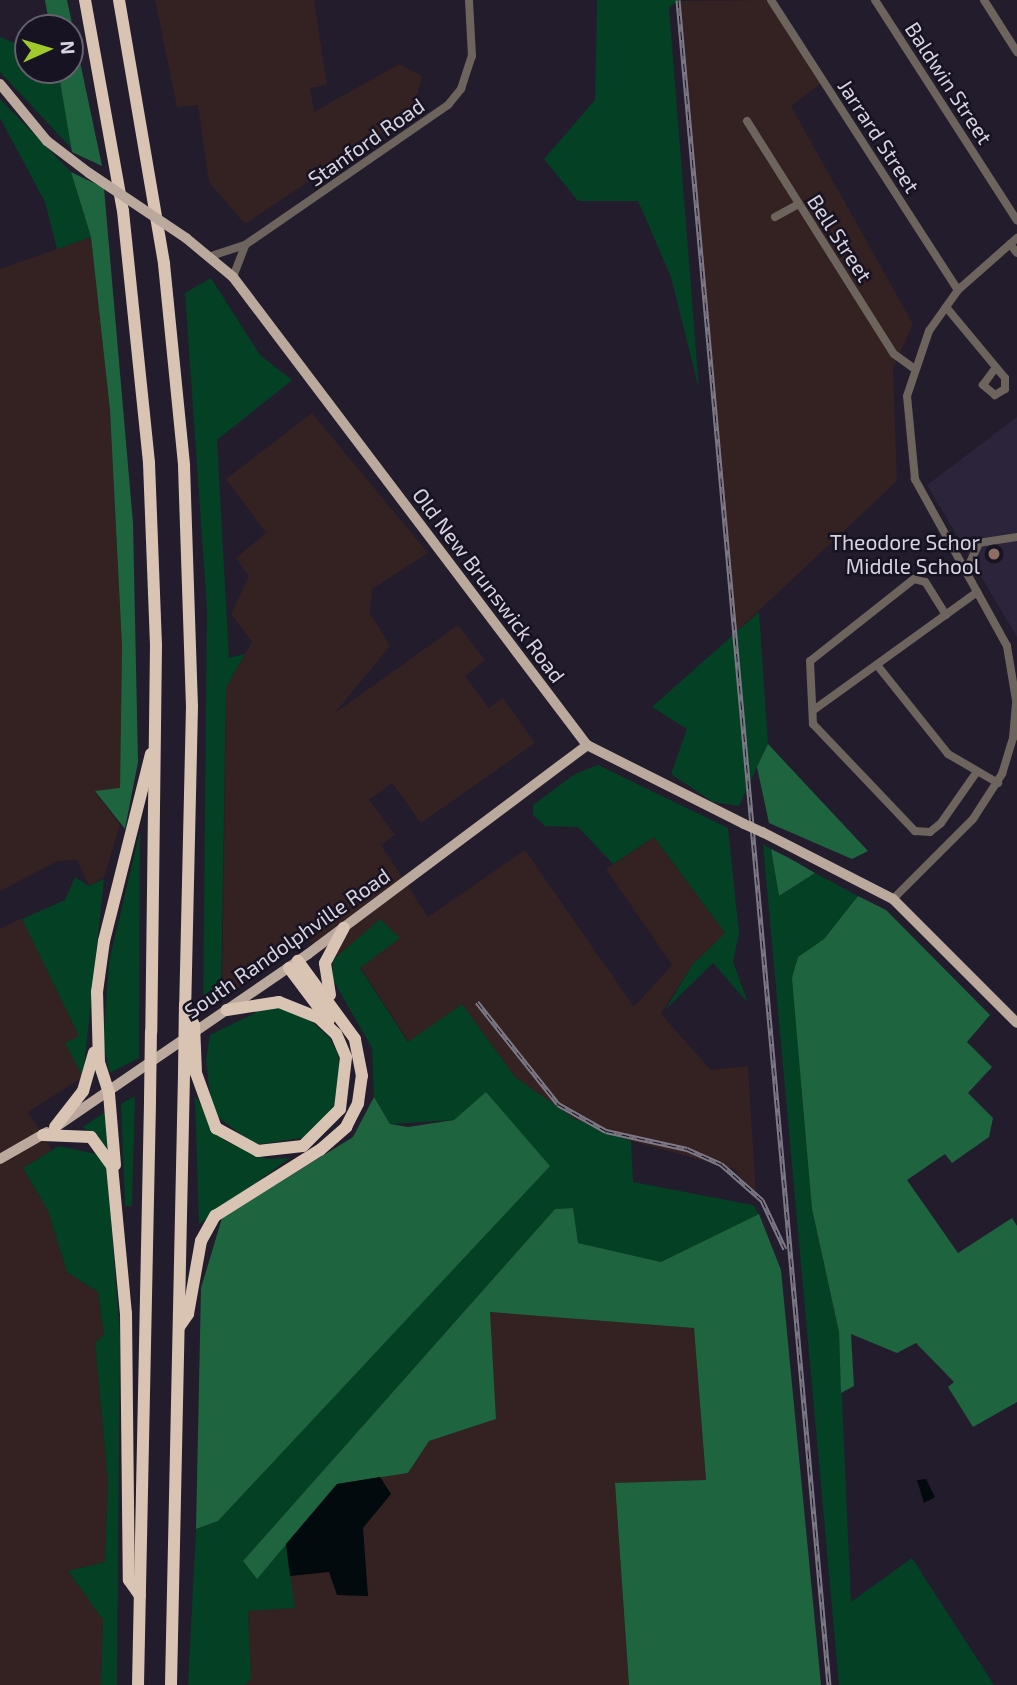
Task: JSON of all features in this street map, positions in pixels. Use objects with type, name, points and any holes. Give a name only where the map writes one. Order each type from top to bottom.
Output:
[{"type":"highway","points":[[85,0],[139,349],[153,528],[156,728],[138,1685]]},
{"type":"highway","points":[[119,0],[162,251],[184,466],[192,706],[185,1005],[190,1073],[178,1327],[171,1685]]},
{"type":"highway","points":[[55,1127],[83,1091],[96,1039],[104,940],[156,728]]},
{"type":"highway","points":[[178,1327],[188,1314],[201,1241],[215,1216],[320,1150],[353,1115],[362,1084],[360,1056],[333,1002],[324,971],[344,928]]},
{"type":"highway","points":[[190,1073],[216,1128],[248,1147],[287,1150],[321,1133],[344,1099],[348,1072],[336,1034],[293,964]]},
{"type":"highway","points":[[293,964],[333,1002]]},
{"type":"highway","points":[[227,1010],[291,1004],[336,1034]]},
{"type":"highway","points":[[96,1039],[108,1093],[127,1339],[129,1580],[140,1596]]},
{"type":"highway","points":[[43,1135],[92,1137],[108,1156],[115,1182]]},
{"type":"main road","name":"Old New Brunswick Road","points":[[0,84],[47,141],[211,256],[233,277],[587,745],[892,899],[1017,1023]]},
{"type":"main road","name":"South Randolphville Road","points":[[0,1159],[108,1093],[293,964],[587,745]]},
{"type":"street","name":"Stanford Road","points":[[211,256],[245,245],[447,105],[461,89],[472,56],[469,0]]},
{"type":"street","name":"Jarrard Street","points":[[771,0],[958,290]]},
{"type":"street","name":"Baldwin Street","points":[[874,0],[1017,220]]},
{"type":"street","points":[[984,0],[1017,52]]},
{"type":"street","name":"Bell Street","points":[[747,121],[797,205],[894,354],[913,368]]},
{"type":"street","points":[[775,217],[797,205]]},
{"type":"street","points":[[892,899],[973,819],[998,783],[1015,721],[1007,646],[952,547],[931,517],[908,454],[907,396],[913,368],[958,290],[1013,241],[1017,253]]},
{"type":"street","points":[[233,277],[245,245]]},
{"type":"street","points":[[946,307],[993,371]]},
{"type":"street","points":[[952,547],[1017,537]]},
{"type":"street","points":[[966,571],[979,543]]},
{"type":"street","points":[[946,615],[925,582],[914,579],[810,661],[820,736],[915,831],[930,832],[941,823],[976,773]]},
{"type":"street","points":[[815,709],[977,592]]},
{"type":"street","points":[[1007,646],[1017,643]]},
{"type":"street","points":[[877,664],[929,734],[976,773],[998,783]]},
{"type":"shaded area","points":[[155,0],[314,0],[327,85],[310,88],[314,112],[399,64],[422,76],[413,112],[245,224],[209,182],[198,105],[177,107]]},
{"type":"shaded area","points":[[766,0],[824,81],[791,106],[913,324],[893,368],[897,481],[733,635],[680,1]]},
{"type":"shaded area","points":[[91,237],[110,410],[122,646],[120,789],[95,792],[120,825],[104,877],[89,886],[77,860],[58,861],[0,891],[0,269]]},
{"type":"shaded area","points":[[312,413],[428,553],[372,589],[370,613],[390,646],[335,713],[458,625],[485,660],[465,676],[489,708],[503,698],[535,743],[421,823],[392,783],[369,800],[395,835],[381,845],[428,917],[525,850],[634,1007],[672,965],[606,869],[654,837],[725,933],[692,965],[661,1014],[711,1070],[748,1066],[756,1195],[734,1169],[602,1133],[575,1119],[515,1077],[462,1004],[409,1042],[360,967],[306,939],[222,999],[226,688],[252,642],[231,614],[249,576],[236,558],[266,533],[226,479]]},
{"type":"shaded area","name":"Theodore Schor Middle School","points":[[1017,417],[1017,637],[927,485]]},
{"type":"shaded area","points":[[22,918],[79,1036],[83,1077],[28,1112],[52,1150],[23,1168],[48,1211],[67,1272],[98,1292],[104,1335],[95,1344],[108,1481],[105,1562],[68,1571],[103,1620],[101,1685],[0,1685],[0,929]]},
{"type":"shaded area","points":[[489,1312],[694,1328],[706,1480],[615,1484],[629,1685],[245,1685],[251,1679],[248,1610],[294,1608],[286,1544],[337,1484],[408,1473],[429,1441],[496,1419]]},
{"type":"shaded area","points":[[380,1477],[391,1494],[363,1528],[368,1596],[337,1595],[329,1572],[290,1576],[286,1544],[337,1484]]},
{"type":"shaded area","points":[[926,1479],[935,1497],[924,1503],[917,1480]]},
{"type":"green space","points":[[45,0],[67,0],[70,14],[48,14]]},
{"type":"green space","points":[[597,0],[681,0],[669,7],[699,389],[671,277],[638,201],[578,201],[544,159],[595,100]]},
{"type":"green space","points":[[0,37],[14,43],[14,84],[60,84],[72,149],[0,72]]},
{"type":"green space","points":[[84,81],[102,166],[72,152],[60,84],[84,84]]},
{"type":"green space","points":[[0,99],[71,172],[91,237],[57,249],[45,202],[0,118]]},
{"type":"green space","points":[[71,172],[104,188],[133,523],[138,762],[125,829],[95,791],[120,788],[122,646],[110,410],[91,237]]},
{"type":"green space","points":[[211,278],[260,355],[292,380],[217,440],[229,658],[245,654],[226,688],[221,999],[203,1012],[207,609],[185,293]]},
{"type":"green space","points":[[759,612],[768,744],[739,806],[713,802],[671,774],[687,729],[652,707]]},
{"type":"green space","points":[[768,744],[868,851],[852,859],[769,823],[757,767]]},
{"type":"green space","points":[[598,765],[728,828],[739,933],[733,962],[748,1003],[713,963],[665,1010],[692,965],[725,933],[654,837],[613,864],[578,827],[545,826],[533,815],[533,805],[575,774]]},
{"type":"green space","points":[[140,831],[139,1058],[110,1073],[103,1044],[109,962]]},
{"type":"green space","points":[[763,844],[771,849],[779,896],[815,873],[858,896],[824,939],[798,957],[812,1209],[839,1332],[851,1602],[912,1558],[994,1685],[839,1685]]},
{"type":"green space","points":[[771,849],[789,858],[815,873],[779,896]]},
{"type":"green space","points":[[75,877],[89,886],[104,879],[83,1077],[65,1043],[79,1036],[22,919],[65,900]]},
{"type":"green space","points":[[858,896],[886,910],[990,1015],[967,1042],[992,1067],[968,1093],[993,1118],[989,1137],[952,1163],[945,1154],[907,1180],[958,1253],[1012,1218],[1017,1226],[1017,1402],[973,1427],[948,1387],[954,1382],[916,1343],[897,1353],[851,1334],[854,1386],[841,1393],[839,1332],[812,1209],[792,978],[798,957],[824,939]]},
{"type":"green space","points":[[380,919],[400,938],[360,968],[408,1042],[462,1004],[515,1077],[575,1119],[631,1141],[633,1182],[753,1205],[759,1214],[661,1262],[577,1243],[573,1208],[555,1209],[243,1561],[257,1578],[286,1544],[295,1608],[248,1611],[251,1679],[245,1685],[188,1685],[196,1529],[218,1521],[454,1120],[390,1124],[374,1097],[372,1048],[332,978],[333,960]]},
{"type":"green space","points":[[271,1005],[303,1014],[329,1037],[338,1054],[341,1083],[334,1107],[309,1137],[254,1145],[212,1112],[206,1060],[210,1035]]},
{"type":"green space","points":[[486,1092],[550,1166],[218,1521],[196,1529],[201,1288],[222,1218],[353,1137],[374,1097],[390,1124],[408,1127],[454,1120]]},
{"type":"green space","points":[[135,1096],[132,1206],[125,1206],[121,1104]]},
{"type":"green space","points":[[195,1096],[225,1141],[266,1159],[290,1158],[199,1224]]},
{"type":"green space","points":[[105,1112],[110,1150],[83,1127]]},
{"type":"green space","points":[[59,1146],[97,1154],[107,1166],[120,1336],[117,1685],[101,1685],[103,1620],[68,1571],[105,1562],[108,1481],[95,1343],[104,1335],[98,1292],[67,1272],[48,1211],[23,1168]]},
{"type":"green space","points":[[573,1208],[578,1243],[661,1262],[759,1214],[781,1270],[821,1685],[629,1685],[615,1483],[706,1480],[694,1328],[490,1312],[496,1419],[429,1441],[408,1473],[337,1484],[257,1579],[243,1561],[555,1209]]},
{"type":"railway","points":[[678,0],[829,1685]]},
{"type":"railway","points":[[477,1002],[558,1104],[606,1131],[687,1149],[721,1164],[762,1200],[785,1249]]},
{"type":"place","name":"Theodore Schor Middle School","points":[[994,554]]}]
